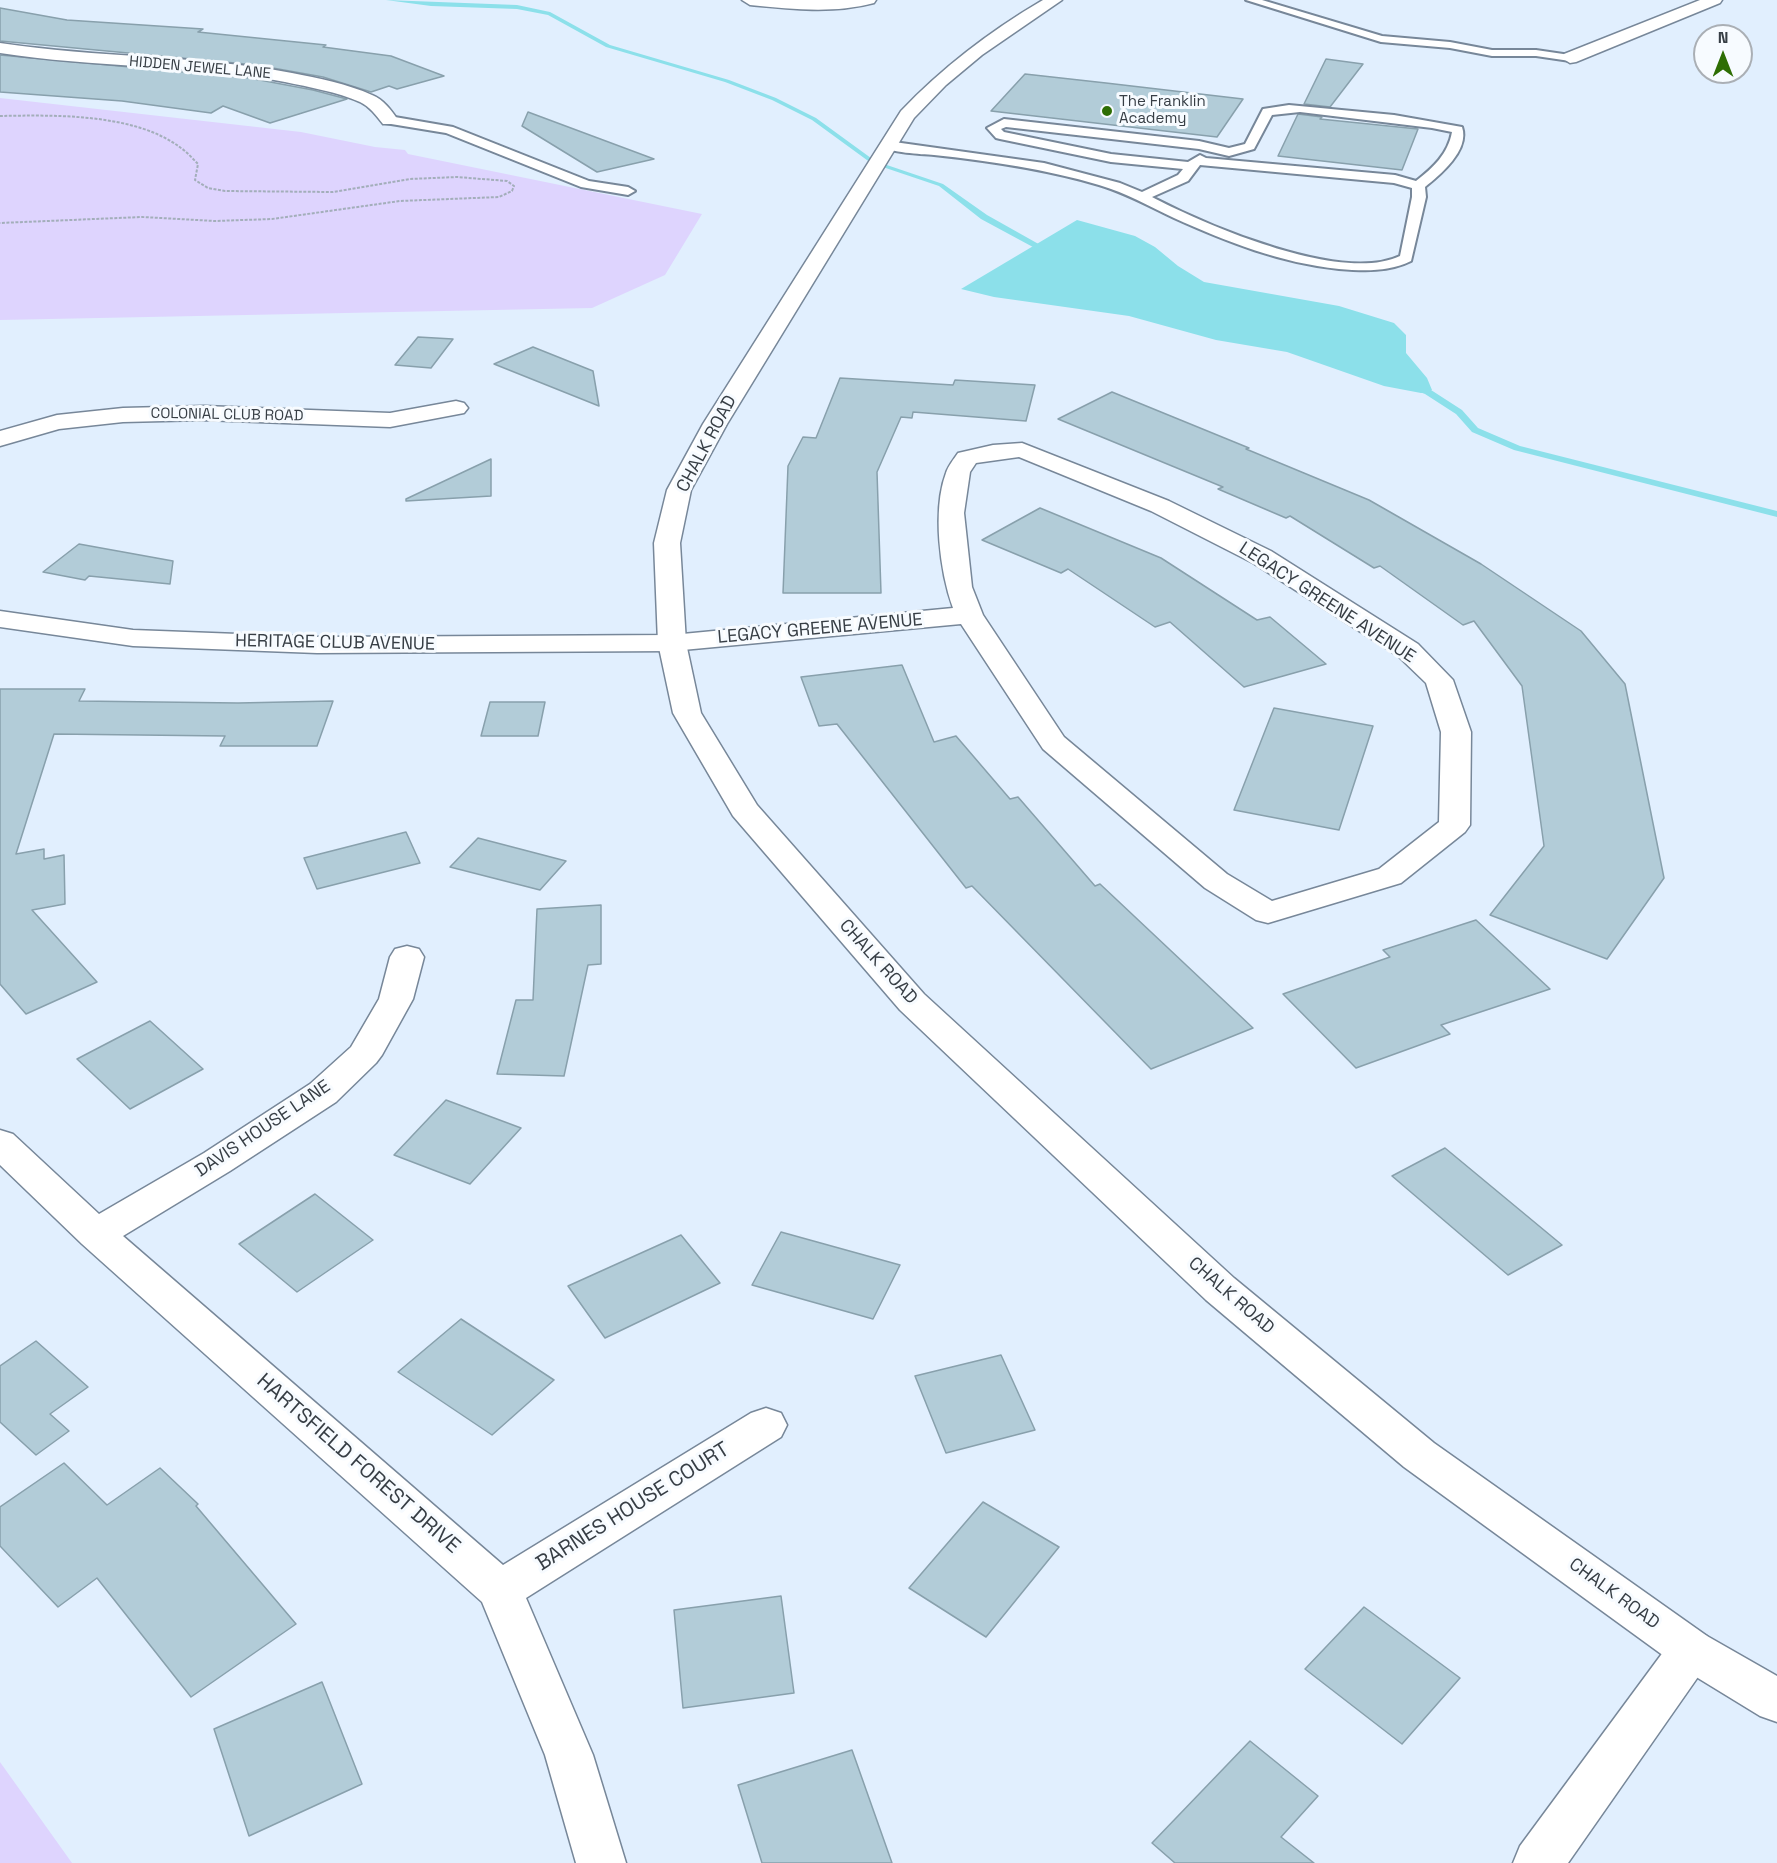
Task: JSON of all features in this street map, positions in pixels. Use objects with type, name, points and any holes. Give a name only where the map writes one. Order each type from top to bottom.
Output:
[{"type":"street","points":[[750,0],[818,7],[843,6],[868,0]]},
{"type":"street","name":"CHALK ROAD","points":[[1054,0],[1002,32],[950,72],[907,115],[715,424],[680,490],[668,543],[672,643],[687,712],[744,809],[912,1002],[1220,1289],[1419,1455],[1691,1650],[1777,1701]]},
{"type":"street","points":[[1570,58],[1714,0]]},
{"type":"street","name":"HIDDEN JEWEL LANE","points":[[0,48],[39,54],[248,70],[285,76],[365,98],[377,105],[388,120]]},
{"type":"street","name":"COLONIAL CLUB ROAD","points":[[0,439],[57,422],[123,415],[204,413],[390,420],[456,408]]},
{"type":"street","name":"LEGACY GREENE AVENUE","points":[[1022,450],[1160,506],[1262,557],[1408,650],[1439,680],[1456,732],[1454,825],[1390,876],[1268,913],[1215,881],[1053,743],[969,615],[959,587],[951,513],[958,472],[967,458],[993,452],[1022,450]]},
{"type":"street","name":"LEGACY GREENE AVENUE","points":[[672,643],[969,615]]},
{"type":"street","name":"HERITAGE CLUB AVENUE","points":[[0,619],[133,638],[294,644],[672,643]]},
{"type":"street","name":"DAVIS HOUSE LANE","points":[[96,1234],[217,1162],[323,1093],[364,1055],[396,999],[407,957]]},
{"type":"street","name":"HARTSFIELD FOREST DRIVE","points":[[0,1143],[96,1234],[501,1590],[569,1755],[601,1863]]},
{"type":"street","name":"BARNES HOUSE COURT","points":[[501,1590],[765,1425]]},
{"type":"street","points":[[1538,1863],[1691,1650]]},
{"type":"lane","points":[[1251,0],[1381,39],[1450,45],[1492,53],[1536,53],[1570,58]]},
{"type":"lane","points":[[1306,108],[1428,122],[1458,130],[1457,142],[1437,171],[1418,186],[1395,179],[1111,158],[1000,135],[993,128],[1004,123],[1229,152],[1250,146],[1267,112],[1279,109],[1306,108]]},
{"type":"lane","points":[[388,120],[449,130],[585,184],[628,191]]},
{"type":"lane","points":[[979,145],[997,132]]},
{"type":"lane","points":[[887,145],[937,143],[979,145],[1073,160],[1146,194],[1230,238],[1319,264],[1362,266],[1395,264],[1406,258],[1419,197],[1418,186]]},
{"type":"lane","points":[[887,145],[1035,164],[1146,194],[1183,178],[1212,148]]},
{"type":"path","points":[[0,116],[46,116],[136,126],[173,142],[190,153],[198,164],[195,180],[208,188],[225,191],[333,192],[410,179],[457,177],[507,181],[514,186],[512,191],[499,197],[400,201],[272,219],[215,221],[142,217],[0,224]]},
{"type":"shaded area","points":[[0,98],[301,132],[375,147],[405,150],[408,154],[702,214],[665,275],[592,308],[0,320]]},
{"type":"shaded area","points":[[0,1762],[72,1863],[0,1863]]},
{"type":"water","points":[[1077,220],[1135,236],[1155,247],[1178,266],[1204,282],[1339,306],[1394,323],[1406,335],[1406,353],[1427,378],[1432,390],[1421,393],[1384,386],[1287,352],[1216,340],[1129,316],[994,297],[961,289]]},
{"type":"building","points":[[0,8],[67,20],[203,29],[198,32],[326,45],[323,47],[391,56],[444,76],[397,89],[389,86],[371,92],[323,77],[256,65],[0,41]]},
{"type":"building","points":[[0,55],[249,78],[347,99],[270,123],[223,106],[211,113],[122,101],[0,92]]},
{"type":"building","points":[[1326,59],[1363,64],[1330,107],[1304,104]]},
{"type":"building","points":[[1025,74],[1243,99],[1217,137],[991,111]]},
{"type":"building","points":[[528,112],[654,159],[597,172],[522,126]]},
{"type":"building","points":[[1298,114],[1322,117],[1320,119],[1418,129],[1402,170],[1278,156]]},
{"type":"building","points":[[418,337],[453,339],[431,368],[395,365]]},
{"type":"building","points":[[533,347],[593,371],[599,406],[494,364]]},
{"type":"building","points":[[840,378],[953,385],[955,380],[1035,385],[1026,421],[913,412],[912,418],[901,417],[877,472],[881,593],[783,593],[788,466],[803,437],[816,438]]},
{"type":"building","points":[[1112,392],[1369,500],[1481,564],[1581,631],[1625,684],[1664,878],[1607,959],[1490,915],[1544,846],[1522,686],[1474,621],[1463,625],[1380,566],[1374,568],[1290,516],[1286,518],[1218,489],[1223,487],[1058,419]]},
{"type":"building","points":[[491,459],[491,496],[406,501],[406,499]]},
{"type":"building","points":[[1040,508],[1161,558],[1257,620],[1270,617],[1326,664],[1244,687],[1170,622],[1155,627],[1068,569],[1061,573],[982,540]]},
{"type":"building","points":[[79,544],[173,561],[170,584],[89,576],[85,580],[43,572]]},
{"type":"building","points":[[902,665],[934,742],[956,736],[1010,799],[1018,797],[1095,886],[1100,884],[1253,1028],[1151,1069],[972,886],[966,888],[837,724],[819,726],[801,677]]},
{"type":"building","points":[[0,689],[85,689],[79,701],[238,703],[333,701],[317,746],[220,746],[225,736],[54,734],[16,854],[44,849],[44,859],[64,855],[65,904],[32,910],[97,982],[26,1014],[0,984]]},
{"type":"building","points":[[490,702],[545,702],[538,736],[481,736]]},
{"type":"building","points":[[1274,708],[1373,726],[1339,830],[1234,810]]},
{"type":"building","points":[[406,832],[420,863],[317,889],[304,858]]},
{"type":"building","points":[[478,838],[566,861],[540,890],[450,867]]},
{"type":"building","points":[[601,905],[601,964],[588,965],[564,1076],[497,1074],[516,1000],[533,1000],[537,909]]},
{"type":"building","points":[[1476,920],[1550,989],[1441,1025],[1450,1034],[1356,1068],[1283,994],[1390,957],[1383,950]]},
{"type":"building","points":[[150,1021],[203,1069],[130,1109],[77,1059]]},
{"type":"building","points":[[446,1100],[521,1128],[470,1184],[394,1155]]},
{"type":"building","points":[[1445,1148],[1562,1245],[1508,1275],[1392,1176]]},
{"type":"building","points":[[315,1194],[373,1240],[297,1292],[239,1244]]},
{"type":"building","points":[[781,1232],[900,1265],[873,1319],[752,1285]]},
{"type":"building","points":[[681,1235],[720,1283],[605,1338],[568,1286]]},
{"type":"building","points":[[461,1319],[554,1380],[492,1435],[398,1372]]},
{"type":"building","points":[[36,1341],[88,1387],[50,1414],[69,1431],[36,1455],[0,1422],[0,1366]]},
{"type":"building","points":[[1001,1355],[1035,1430],[946,1453],[915,1376]]},
{"type":"building","points":[[64,1463],[107,1505],[160,1468],[198,1504],[196,1506],[296,1624],[191,1697],[97,1578],[58,1607],[0,1546],[0,1507]]},
{"type":"building","points":[[983,1502],[1059,1547],[986,1637],[909,1588]]},
{"type":"building","points":[[781,1596],[794,1693],[683,1708],[674,1610]]},
{"type":"building","points":[[1364,1607],[1460,1678],[1402,1744],[1305,1669]]},
{"type":"building","points":[[322,1682],[362,1784],[249,1836],[214,1729]]},
{"type":"building","points":[[1250,1741],[1318,1796],[1281,1837],[1314,1863],[1175,1863],[1152,1843]]},
{"type":"building","points":[[852,1750],[892,1863],[762,1863],[738,1785]]},
{"type":"waterway","points":[[389,0],[517,7],[550,14],[608,46],[727,81],[774,99],[814,119],[873,162],[941,185],[984,217],[1047,251]]},
{"type":"waterway","points":[[1412,386],[1428,392],[1459,412],[1475,430],[1517,448],[1777,514]]},
{"type":"place","name":"The Franklin Academy","points":[[1107,111]]}]
